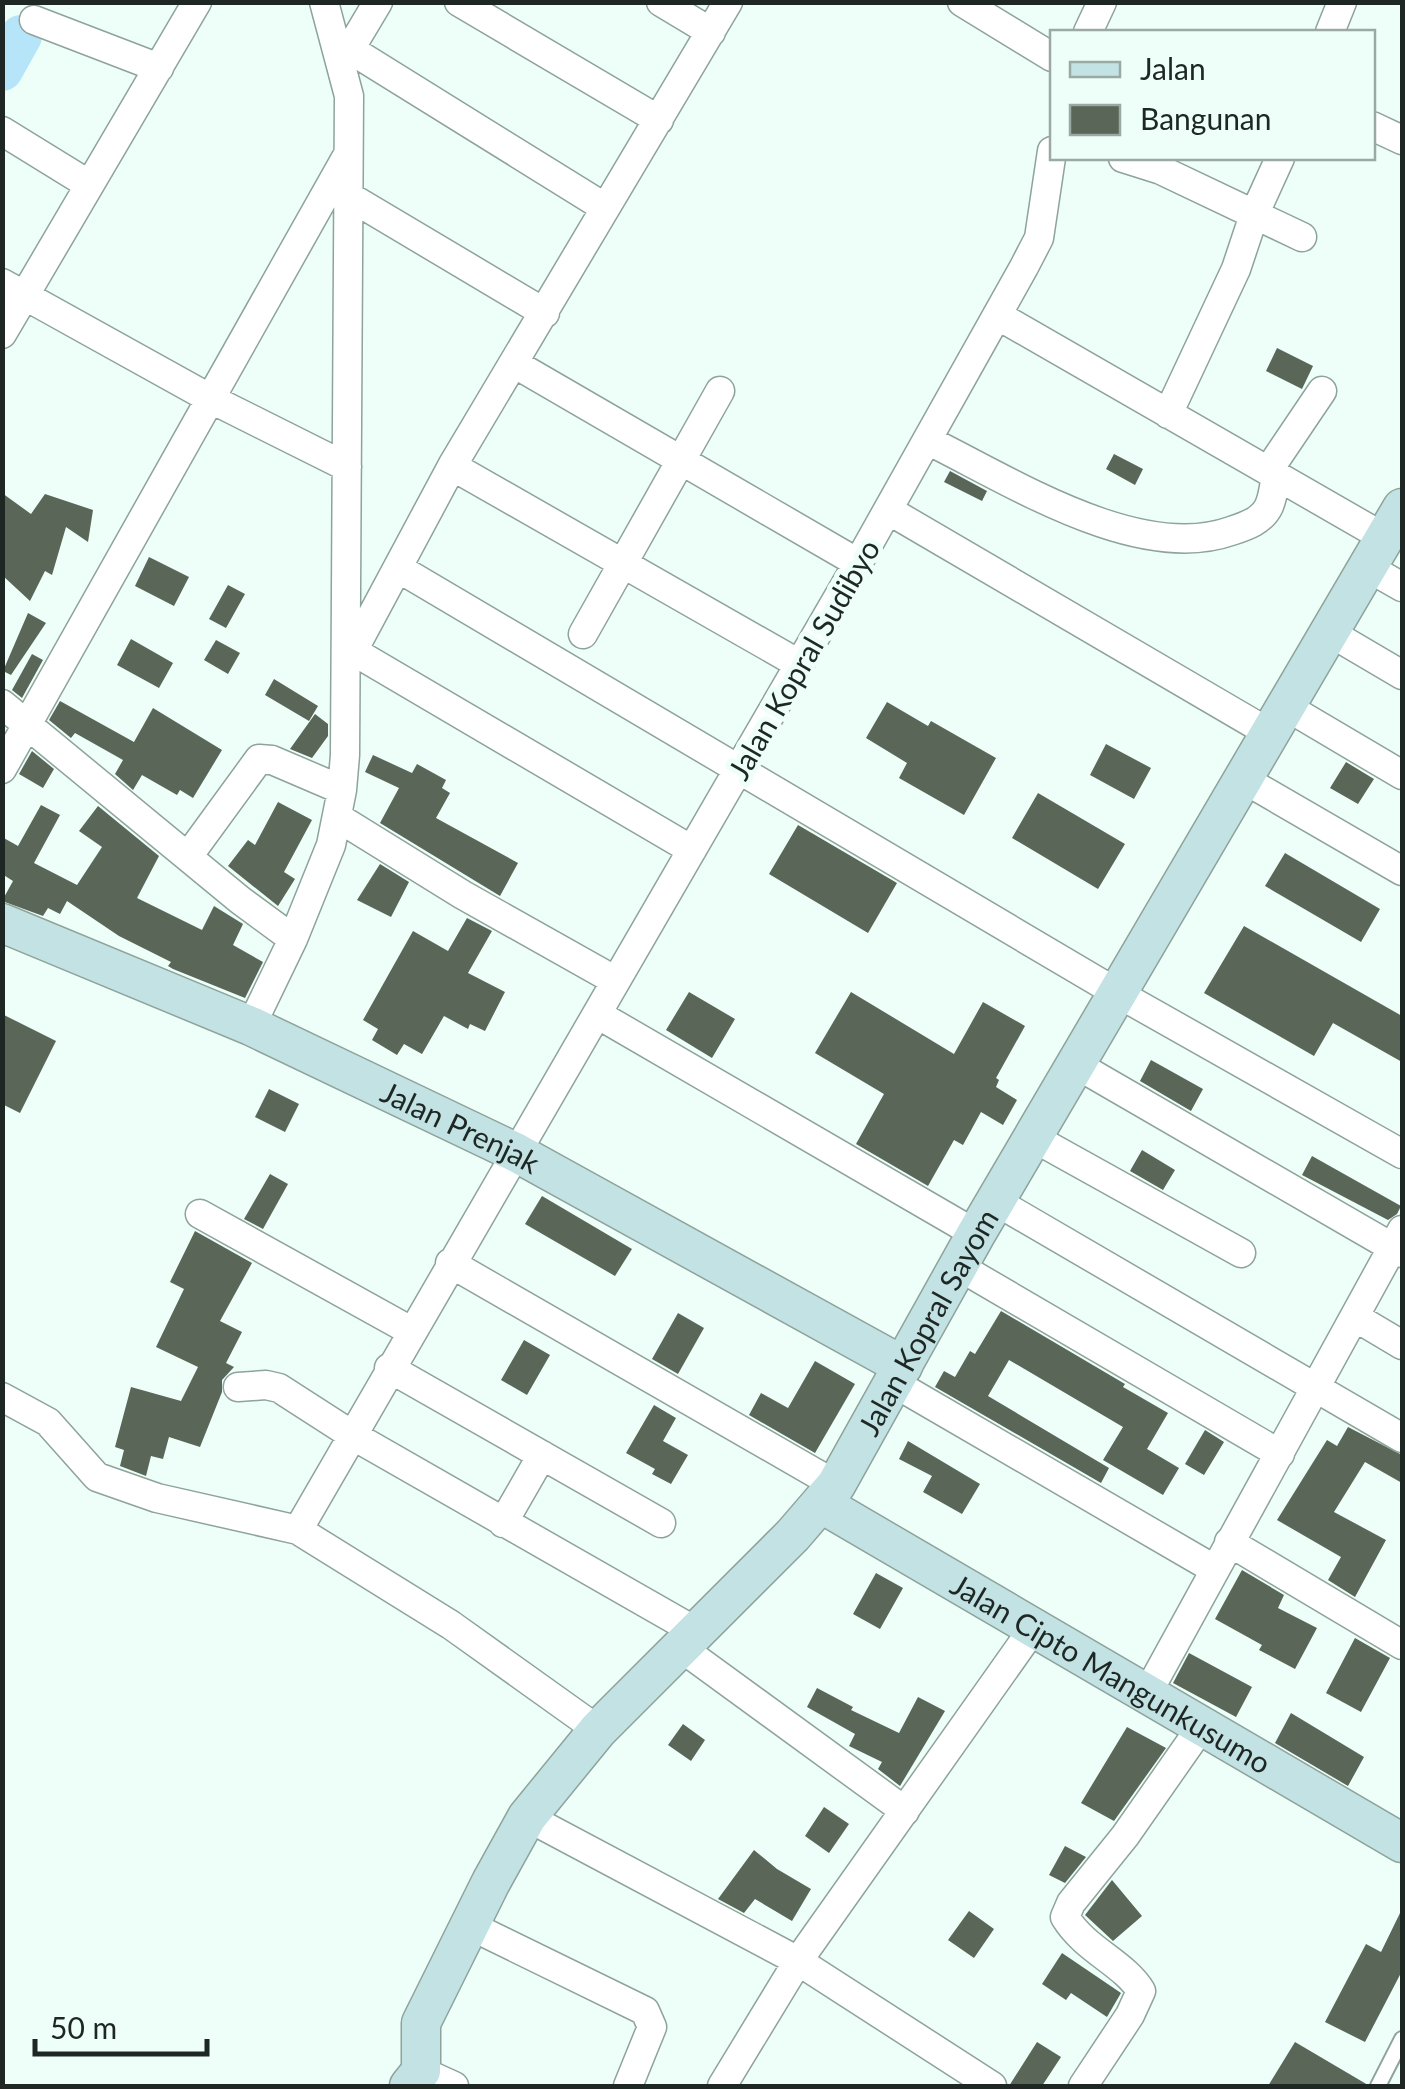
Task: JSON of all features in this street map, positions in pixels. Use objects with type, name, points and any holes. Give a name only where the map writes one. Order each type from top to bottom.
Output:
[{"type":"street","points":[[2,334],[13,289],[88,184],[197,2]]},
{"type":"street","points":[[251,1026],[331,845],[340,803],[349,658],[349,96],[343,44],[324,2]]},
{"type":"street","points":[[343,44],[378,2]]},
{"type":"street","points":[[459,2],[659,120]]},
{"type":"street","points":[[661,2],[712,32]]},
{"type":"street","points":[[349,658],[452,466],[728,2]]},
{"type":"street","points":[[962,2],[1050,56]]},
{"type":"street","points":[[1089,30],[1102,2]]},
{"type":"street","points":[[1331,30],[1342,2]]},
{"type":"street","points":[[34,20],[159,68]]},
{"type":"street","points":[[343,44],[604,207]]},
{"type":"street","points":[[1375,127],[1402,140]]},
{"type":"street","points":[[2,131],[88,184]]},
{"type":"street","points":[[2,769],[347,155]]},
{"type":"street","name":"Jalan Kopral Sudibyo","points":[[298,1530],[858,564],[1039,238],[1051,160]]},
{"type":"street","points":[[1129,160],[1161,170],[1302,237]]},
{"type":"street","points":[[1168,414],[1236,269],[1254,214],[1279,160]]},
{"type":"street","points":[[350,198],[545,313]]},
{"type":"street","points":[[13,289],[212,399],[347,467]]},
{"type":"street","points":[[996,315],[1385,538],[1402,587]]},
{"type":"street","points":[[516,364],[858,564]]},
{"type":"street","points":[[584,634],[720,391]]},
{"type":"street","points":[[927,440],[1058,504],[1120,528],[1171,539],[1225,534],[1261,518],[1269,506],[1272,474],[1322,392]]},
{"type":"street","points":[[452,466],[799,664]]},
{"type":"street","points":[[888,510],[1279,720],[1402,775]]},
{"type":"street","name":"Jalan Kopral Sayom","points":[[428,2081],[422,2023],[527,1817],[598,1730],[829,1494],[967,1250],[1385,538]]},
{"type":"street","points":[[398,568],[1119,994],[1402,1154]]},
{"type":"street","points":[[1329,632],[1402,675]]},
{"type":"street","points":[[349,658],[692,850]]},
{"type":"street","points":[[2,704],[240,900],[293,938]]},
{"type":"street","points":[[189,855],[260,759],[272,760],[340,803],[463,895],[616,981]]},
{"type":"street","points":[[1245,780],[1402,871]]},
{"type":"street","name":"Jalan Prenjak","points":[[2,924],[251,1026],[515,1152],[898,1374]]},
{"type":"street","points":[[597,1014],[1280,1454]]},
{"type":"street","points":[[1077,1065],[1399,1243],[1354,1317],[1148,1692]]},
{"type":"street","points":[[1034,1138],[1241,1253]]},
{"type":"street","points":[[996,1202],[1402,1438]]},
{"type":"street","points":[[200,1214],[411,1331]]},
{"type":"street","points":[[450,1263],[829,1494]]},
{"type":"street","points":[[1354,1317],[1402,1345]]},
{"type":"street","points":[[389,1368],[661,1522]]},
{"type":"street","points":[[898,1374],[1214,1569]]},
{"type":"street","points":[[238,1387],[266,1384],[280,1388],[352,1435],[503,1522],[687,1639],[904,1811]]},
{"type":"street","points":[[2,1397],[48,1422],[98,1477],[157,1498],[298,1530],[451,1625],[598,1730]]},
{"type":"street","points":[[503,1522],[542,1455]]},
{"type":"street","name":"Jalan Cipto Mangunkusumo","points":[[829,1494],[1035,1626],[1402,1843]]},
{"type":"street","points":[[1229,1542],[1402,1645]]},
{"type":"street","points":[[722,2086],[798,1961],[1035,1626]]},
{"type":"street","points":[[1083,2086],[1130,2015],[1141,1991],[1082,1940],[1065,1917],[1070,1903],[1125,1836],[1202,1726]]},
{"type":"street","points":[[527,1817],[798,1961],[992,2086]]},
{"type":"street","points":[[469,1925],[648,2015],[652,2026],[628,2086]]},
{"type":"lane","points":[[1378,2086],[1402,2039]]},
{"type":"building","points":[[1277,348],[1313,366],[1302,389],[1266,371]]},
{"type":"building","points":[[1114,454],[1143,469],[1135,485],[1106,469]]},
{"type":"building","points":[[950,471],[987,491],[982,501],[944,482]]},
{"type":"building","points":[[2,493],[31,514],[45,494],[93,510],[88,542],[66,527],[52,575],[45,571],[30,601],[2,575]]},
{"type":"building","points":[[149,557],[189,577],[174,606],[135,586]]},
{"type":"building","points":[[228,585],[245,594],[226,628],[209,619]]},
{"type":"building","points":[[28,613],[46,623],[11,675],[3,671]]},
{"type":"building","points":[[131,639],[173,663],[159,688],[117,665]]},
{"type":"building","points":[[216,640],[240,653],[228,674],[204,660]]},
{"type":"building","points":[[32,654],[43,660],[22,698],[12,690]]},
{"type":"building","points":[[274,679],[318,706],[309,721],[265,695]]},
{"type":"building","points":[[60,701],[134,742],[153,708],[222,750],[193,798],[180,790],[177,795],[142,775],[133,790],[115,774],[123,760],[75,733],[71,738],[49,720]]},
{"type":"building","points":[[887,702],[928,726],[931,721],[996,758],[964,815],[899,778],[907,763],[866,738]]},
{"type":"building","points":[[315,714],[328,724],[328,736],[312,758],[290,749]]},
{"type":"building","points":[[1106,744],[1151,768],[1134,799],[1090,775]]},
{"type":"building","points":[[32,751],[54,769],[43,788],[19,774]]},
{"type":"building","points":[[373,755],[412,773],[417,764],[446,780],[442,788],[450,793],[436,818],[518,863],[500,896],[380,823],[399,788],[365,772]]},
{"type":"building","points":[[1346,762],[1374,779],[1358,804],[1330,788]]},
{"type":"building","points":[[1038,793],[1125,844],[1098,889],[1012,838]]},
{"type":"building","points":[[278,802],[312,820],[284,872],[295,879],[278,906],[228,866],[248,840],[255,845]]},
{"type":"building","points":[[41,805],[60,815],[34,863],[77,885],[102,847],[79,831],[98,806],[159,856],[137,898],[202,930],[214,906],[243,924],[233,945],[263,962],[245,998],[173,969],[168,966],[171,962],[119,936],[67,901],[60,914],[48,908],[43,916],[2,901],[13,881],[2,874],[2,837],[18,846]]},
{"type":"building","points":[[798,825],[897,883],[868,933],[769,874]]},
{"type":"building","points":[[1285,853],[1380,909],[1361,942],[1265,886]]},
{"type":"building","points":[[380,864],[409,882],[391,917],[357,900]]},
{"type":"building","points":[[467,918],[492,931],[468,973],[505,992],[485,1031],[470,1024],[468,1029],[444,1016],[422,1054],[404,1044],[397,1055],[372,1040],[378,1029],[363,1020],[413,931],[448,951]]},
{"type":"building","points":[[1244,926],[1402,1016],[1402,1062],[1333,1023],[1314,1056],[1204,993]]},
{"type":"building","points":[[689,992],[735,1019],[712,1058],[666,1030]]},
{"type":"building","points":[[851,992],[954,1054],[983,1002],[1025,1026],[996,1078],[996,1087],[1017,1100],[1003,1125],[981,1112],[963,1145],[954,1140],[928,1186],[856,1144],[884,1094],[815,1053]]},
{"type":"building","points":[[2,1014],[56,1041],[20,1113],[2,1104]]},
{"type":"building","points":[[1151,1060],[1203,1089],[1191,1111],[1140,1081]]},
{"type":"building","points":[[269,1089],[299,1104],[285,1132],[255,1117]]},
{"type":"building","points":[[1142,1150],[1175,1170],[1163,1190],[1130,1171]]},
{"type":"building","points":[[1312,1156],[1401,1206],[1397,1214],[1388,1220],[1302,1175]]},
{"type":"building","points":[[270,1174],[288,1184],[263,1229],[244,1219]]},
{"type":"building","points":[[542,1196],[632,1249],[615,1276],[525,1224]]},
{"type":"building","points":[[195,1231],[252,1263],[220,1321],[242,1332],[226,1363],[234,1367],[222,1380],[222,1392],[200,1447],[169,1437],[163,1459],[151,1456],[146,1476],[120,1466],[124,1450],[115,1447],[131,1387],[181,1401],[198,1367],[156,1347],[184,1289],[170,1282]]},
{"type":"building","points":[[1001,1311],[1168,1413],[1147,1449],[1179,1468],[1163,1495],[1103,1460],[1123,1427],[1009,1360],[988,1396],[1109,1468],[1101,1483],[935,1387],[944,1371],[955,1377],[970,1351],[975,1354]]},
{"type":"building","points":[[678,1313],[704,1328],[678,1374],[652,1359]]},
{"type":"building","points":[[524,1340],[550,1355],[527,1395],[501,1380]]},
{"type":"building","points":[[815,1361],[855,1384],[815,1453],[749,1415],[761,1393],[788,1408]]},
{"type":"building","points":[[654,1405],[676,1418],[663,1441],[688,1455],[671,1484],[652,1474],[655,1469],[626,1453]]},
{"type":"building","points":[[1348,1427],[1402,1455],[1402,1483],[1365,1462],[1334,1512],[1386,1540],[1355,1597],[1328,1580],[1341,1557],[1277,1520],[1327,1440],[1337,1446]]},
{"type":"building","points":[[1205,1430],[1224,1442],[1204,1475],[1185,1464]]},
{"type":"building","points":[[908,1441],[980,1484],[962,1514],[923,1492],[932,1476],[899,1459]]},
{"type":"building","points":[[1242,1570],[1284,1595],[1278,1608],[1317,1628],[1295,1669],[1215,1619]]},
{"type":"building","points":[[876,1573],[903,1588],[880,1629],[853,1614]]},
{"type":"building","points":[[1355,1638],[1390,1658],[1361,1712],[1326,1693]]},
{"type":"building","points":[[1189,1653],[1252,1687],[1236,1717],[1173,1683]]},
{"type":"building","points":[[817,1688],[899,1733],[918,1697],[945,1711],[900,1786],[878,1769],[882,1762],[849,1746],[855,1734],[807,1707]]},
{"type":"building","points":[[1291,1713],[1364,1757],[1348,1786],[1275,1743]]},
{"type":"building","points":[[683,1724],[705,1740],[691,1761],[668,1745]]},
{"type":"building","points":[[1127,1727],[1166,1748],[1114,1821],[1081,1803]]},
{"type":"building","points":[[824,1807],[849,1824],[829,1853],[805,1836]]},
{"type":"building","points":[[1065,1846],[1086,1857],[1065,1883],[1049,1875]]},
{"type":"building","points":[[754,1850],[811,1889],[792,1921],[755,1899],[744,1913],[718,1899]]},
{"type":"building","points":[[1112,1880],[1142,1916],[1113,1941],[1085,1915]]},
{"type":"building","points":[[1402,1909],[1402,1971],[1365,2042],[1325,2022],[1366,1944],[1381,1952]]},
{"type":"building","points":[[969,1911],[994,1929],[974,1958],[948,1940]]},
{"type":"building","points":[[1062,1953],[1121,1993],[1107,2017],[1071,1993],[1066,2000],[1042,1984]]},
{"type":"building","points":[[1037,2042],[1061,2057],[1042,2086],[1009,2086]]},
{"type":"building","points":[[1295,2042],[1368,2085],[1368,2086],[1268,2086]]},
{"type":"waterway","points":[[2,70],[21,36]]}]
